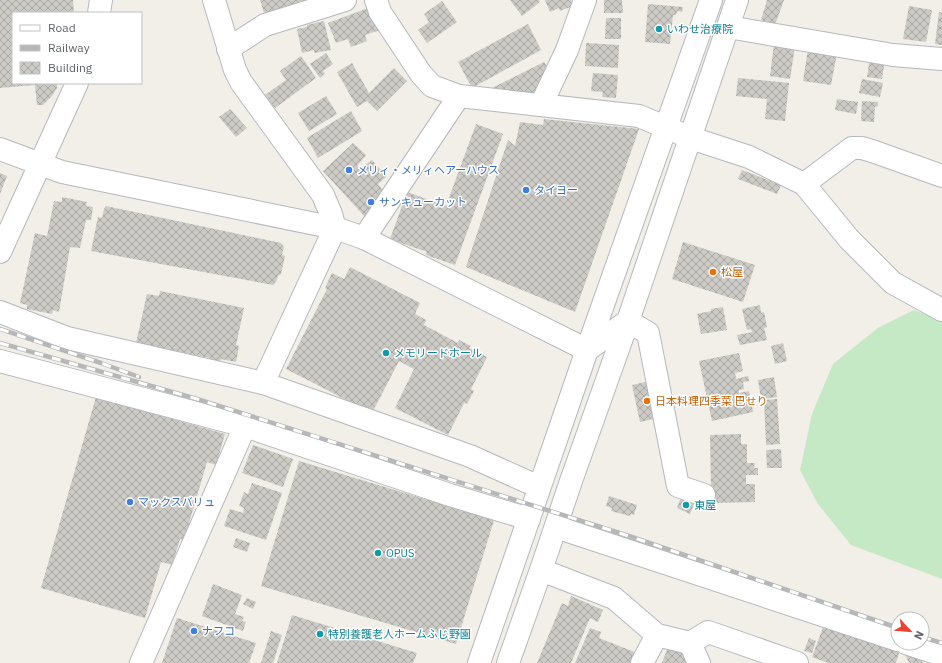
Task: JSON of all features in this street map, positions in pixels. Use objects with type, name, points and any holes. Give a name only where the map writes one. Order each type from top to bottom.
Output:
[{"type":"street","points":[[99,12],[101,0]]},
{"type":"street","points":[[214,0],[228,49],[241,82],[323,195],[336,228],[263,383]]},
{"type":"street","points":[[228,49],[264,25],[346,0]]},
{"type":"street","points":[[376,0],[380,12],[421,74],[432,86],[459,96],[639,116],[691,138],[750,157],[804,184],[849,239],[893,283],[942,310]]},
{"type":"street","points":[[541,105],[567,50],[585,0]]},
{"type":"street","points":[[479,663],[587,350],[711,0]]},
{"type":"street","points":[[508,663],[628,321],[738,0]]},
{"type":"street","points":[[728,27],[893,55],[942,59]]},
{"type":"street","points":[[0,252],[77,84]]},
{"type":"street","points":[[364,238],[459,96]]},
{"type":"street","points":[[804,184],[852,148],[862,148],[875,152],[942,176]]},
{"type":"street","points":[[0,149],[62,172],[336,228],[364,238],[587,350]]},
{"type":"street","points":[[0,312],[67,338],[263,383],[470,456],[540,487]]},
{"type":"street","points":[[587,350],[628,321]]},
{"type":"street","points":[[628,321],[648,333],[678,486],[704,495]]},
{"type":"street","points":[[0,361],[245,426],[450,495],[529,519]]},
{"type":"street","points":[[141,663],[245,426]]},
{"type":"street","points":[[556,526],[890,637]]},
{"type":"street","points":[[541,570],[614,598],[657,635],[690,643],[708,632],[797,663]]},
{"type":"street","points":[[642,663],[657,635]]},
{"type":"street","points":[[690,643],[699,663]]},
{"type":"street","points":[[930,651],[942,655]]},
{"type":"green space","points":[[914,310],[942,321],[942,579],[851,545],[818,504],[800,470],[812,414],[833,364],[878,328]]},
{"type":"building","points":[[0,0],[73,0],[74,12],[12,12],[12,84],[57,84],[57,88],[52,96],[43,105],[37,105],[35,85],[0,88]]},
{"type":"building","points":[[260,0],[308,0],[309,1],[264,13]]},
{"type":"building","points":[[510,0],[539,0],[540,2],[522,16]]},
{"type":"building","points":[[545,0],[571,0],[573,6],[560,11],[559,8],[550,12]]},
{"type":"building","points":[[604,0],[622,0],[623,13],[604,13]]},
{"type":"building","points":[[767,0],[784,0],[775,25],[761,20]]},
{"type":"building","points":[[442,1],[457,22],[427,43],[418,30],[429,22],[424,14]]},
{"type":"building","name":"いわせ治療院","points":[[648,4],[683,7],[682,12],[677,11],[676,15],[673,15],[670,44],[645,42]]},
{"type":"building","points":[[909,6],[932,10],[926,42],[903,39]]},
{"type":"building","points":[[371,7],[380,30],[365,35],[367,41],[351,47],[348,39],[336,43],[328,23]]},
{"type":"building","points":[[939,12],[942,13],[942,45],[935,44]]},
{"type":"building","points":[[606,18],[621,18],[621,39],[605,39]]},
{"type":"building","points":[[324,21],[331,50],[314,53],[314,50],[302,53],[297,29]]},
{"type":"building","points":[[528,24],[541,50],[472,88],[458,62]]},
{"type":"building","points":[[586,43],[619,45],[618,68],[585,66]]},
{"type":"building","points":[[774,43],[795,46],[790,79],[770,76]]},
{"type":"building","points":[[808,49],[837,53],[831,85],[803,81]]},
{"type":"building","points":[[326,53],[333,64],[323,71],[325,74],[320,78],[310,64]]},
{"type":"building","points":[[301,56],[316,78],[275,108],[265,95],[286,80],[280,71]]},
{"type":"building","points":[[870,57],[885,59],[882,79],[867,77]]},
{"type":"building","points":[[544,62],[552,73],[539,95],[496,95],[492,88]]},
{"type":"building","points":[[352,63],[369,93],[394,68],[407,81],[377,111],[367,101],[357,107],[337,72]]},
{"type":"building","points":[[593,73],[618,75],[616,98],[602,97],[603,92],[591,91]]},
{"type":"building","points":[[738,78],[789,83],[785,121],[765,119],[767,99],[736,96]]},
{"type":"building","points":[[862,79],[883,83],[880,97],[859,93]]},
{"type":"building","points":[[326,96],[337,114],[309,131],[298,113]]},
{"type":"building","points":[[837,99],[858,102],[856,114],[835,110]]},
{"type":"building","points":[[862,101],[878,102],[878,106],[875,107],[874,122],[861,121]]},
{"type":"building","points":[[230,109],[247,128],[236,137],[219,117]]},
{"type":"building","points":[[351,111],[362,131],[318,158],[307,138]]},
{"type":"building","points":[[544,119],[639,129],[575,312],[466,267],[508,140],[515,146],[520,122],[543,125]]},
{"type":"building","points":[[476,124],[503,134],[455,265],[426,255],[427,252],[390,239],[407,192],[446,206]]},
{"type":"building","points":[[353,143],[366,155],[357,166],[361,168],[372,160],[387,176],[378,184],[386,195],[365,217],[323,171]]},
{"type":"building","points":[[742,170],[781,185],[777,194],[738,179]]},
{"type":"building","points":[[0,173],[7,176],[0,194]]},
{"type":"building","points":[[62,197],[87,202],[86,206],[93,207],[91,220],[86,220],[80,248],[70,247],[59,312],[53,310],[52,314],[27,309],[27,305],[20,303],[35,233],[47,236],[54,201],[62,202]]},
{"type":"building","points":[[106,206],[281,243],[284,247],[282,255],[285,256],[281,274],[278,276],[273,285],[91,251],[98,217],[102,218]]},
{"type":"building","name":"松屋","points":[[683,242],[755,265],[743,302],[672,279]]},
{"type":"building","name":"メモリードホール","points":[[350,267],[420,303],[415,314],[426,320],[424,325],[458,343],[459,340],[471,346],[469,348],[487,357],[471,389],[474,391],[467,404],[464,403],[448,435],[395,408],[414,369],[399,361],[372,413],[286,369],[327,289],[325,288],[332,273],[344,279]]},
{"type":"building","points":[[160,291],[244,308],[236,345],[239,346],[236,362],[221,359],[220,364],[209,362],[210,358],[136,343],[147,294],[159,296]]},
{"type":"building","points":[[760,305],[761,313],[764,312],[767,327],[764,328],[767,340],[740,345],[737,335],[752,332],[751,329],[747,330],[742,309]]},
{"type":"building","points":[[723,307],[727,330],[701,334],[697,314]]},
{"type":"building","points":[[783,343],[787,361],[775,364],[771,346]]},
{"type":"building","points":[[739,353],[743,371],[735,373],[736,379],[748,376],[749,381],[743,382],[744,389],[739,390],[739,393],[749,391],[753,412],[712,421],[699,361]]},
{"type":"building","points":[[774,377],[777,397],[761,399],[758,380]]},
{"type":"building","name":"日本料理四季菜 巴せり","points":[[654,380],[662,417],[640,422],[632,385]]},
{"type":"building","name":"マックスバリュ","points":[[96,397],[225,434],[216,465],[207,462],[184,540],[180,539],[172,565],[161,562],[145,618],[41,588]]},
{"type":"building","points":[[777,399],[780,444],[766,445],[764,400]]},
{"type":"building","points":[[741,434],[741,444],[747,444],[747,463],[755,463],[754,468],[758,468],[758,475],[746,475],[746,484],[755,484],[755,502],[713,503],[713,486],[711,486],[710,435]]},
{"type":"building","points":[[253,445],[293,459],[283,487],[242,473]]},
{"type":"building","points":[[781,449],[782,468],[767,468],[766,450]]},
{"type":"building","name":"OPUS","points":[[299,461],[494,520],[456,644],[261,586]]},
{"type":"building","points":[[252,483],[282,493],[266,540],[224,526],[230,509],[243,513],[244,508],[239,506],[244,492],[248,494]]},
{"type":"building","points":[[609,496],[637,505],[634,515],[631,514],[630,516],[611,511],[612,508],[606,506]]},
{"type":"building","name":"東屋","points":[[681,497],[695,502],[690,514],[677,508]]},
{"type":"building","points":[[236,538],[250,543],[247,552],[233,547]]},
{"type":"building","points":[[213,584],[242,595],[235,614],[244,617],[242,621],[246,622],[243,631],[202,616]]},
{"type":"building","points":[[571,596],[603,610],[598,622],[590,618],[571,663],[537,663],[562,603],[568,606]]},
{"type":"building","points":[[247,598],[256,602],[253,609],[243,604]]},
{"type":"building","name":"特別養護老人ホームふじ野園","points":[[292,615],[417,653],[413,663],[277,663]]},
{"type":"building","name":"ナフコ","points":[[177,618],[256,643],[249,663],[162,663]]},
{"type":"building","points":[[825,622],[890,646],[890,651],[900,651],[896,663],[828,663],[812,657]]},
{"type":"building","points":[[590,628],[601,632],[599,638],[637,653],[633,663],[575,663]]},
{"type":"building","points":[[271,631],[282,635],[273,663],[261,663]]},
{"type":"building","points":[[809,638],[816,641],[812,653],[804,651]]},
{"type":"building","points":[[668,647],[682,649],[692,663],[662,663]]},
{"type":"building","points":[[904,651],[918,651],[923,663],[909,663]]},
{"type":"railway","points":[[0,329],[139,377]]},
{"type":"railway","points":[[0,343],[197,399],[629,536],[890,625]]},
{"type":"railway","points":[[930,639],[942,643]]},
{"type":"place","name":"いわせ治療院","points":[[659,29]]},
{"type":"place","name":"メリィ・メリィヘアーハウス","points":[[349,170]]},
{"type":"place","name":"タイヨー","points":[[526,190]]},
{"type":"place","name":"サンキューカット","points":[[371,202]]},
{"type":"place","name":"松屋","points":[[713,272]]},
{"type":"place","name":"メモリードホール","points":[[386,353]]},
{"type":"place","name":"日本料理四季菜 巴せり","points":[[647,401]]},
{"type":"place","name":"マックスバリュ","points":[[130,502]]},
{"type":"place","name":"東屋","points":[[686,505]]},
{"type":"place","name":"OPUS","points":[[378,553]]},
{"type":"place","name":"ナフコ","points":[[194,631]]},
{"type":"place","name":"特別養護老人ホームふじ野園","points":[[320,634]]}]
